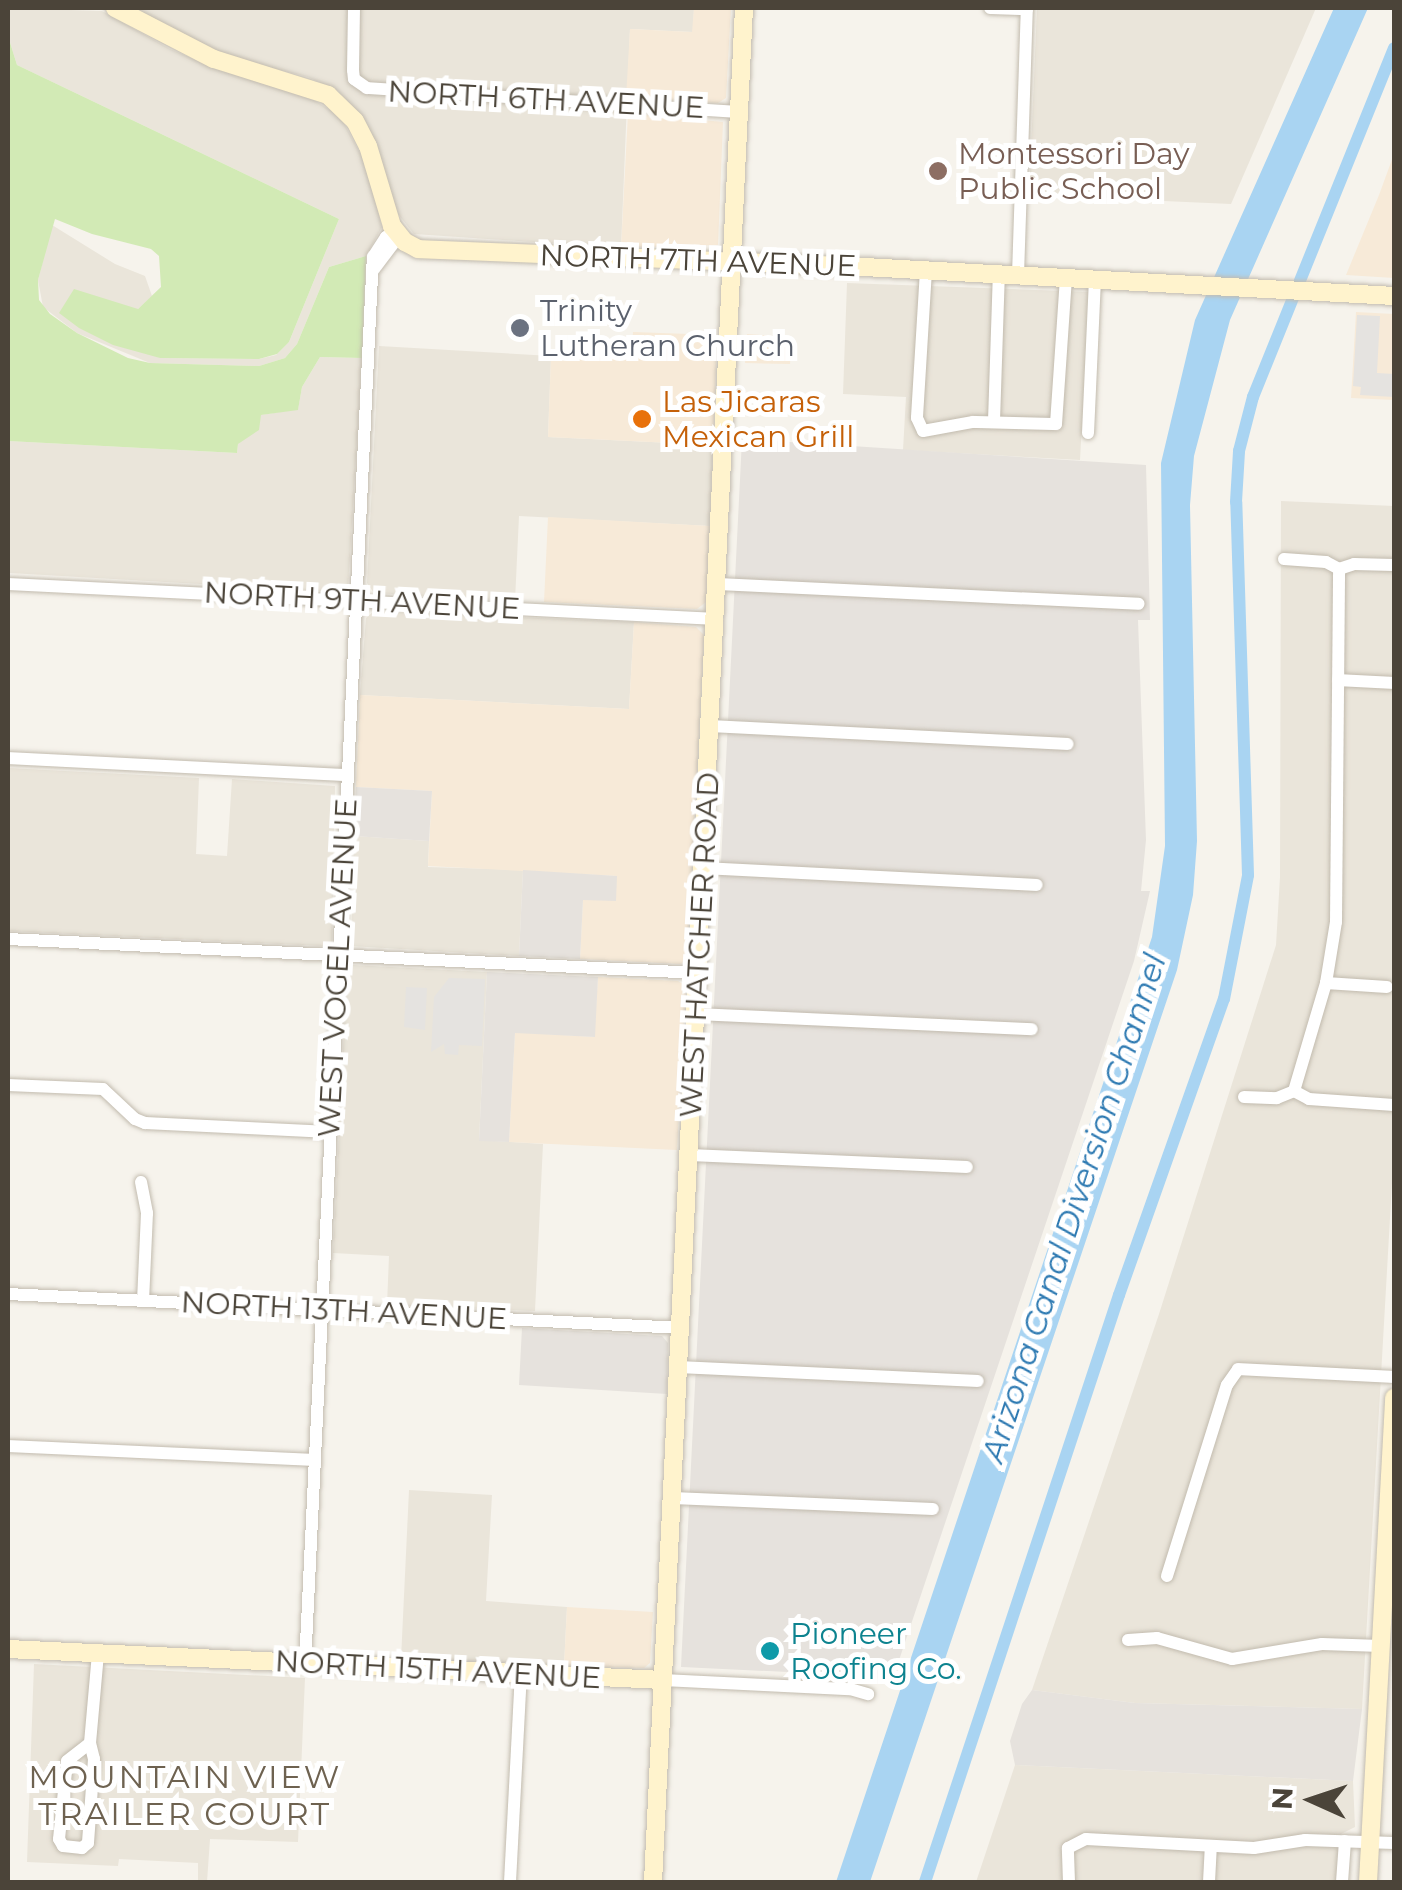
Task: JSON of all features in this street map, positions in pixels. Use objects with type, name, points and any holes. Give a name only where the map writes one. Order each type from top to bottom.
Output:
[{"type":"street","points":[[115,8],[214,60],[304,84],[342,106],[368,146],[399,236]]},
{"type":"street","name":"NORTH 6TH AVENUE","points":[[354,8],[354,79],[374,90],[740,112]]},
{"type":"street","name":"WEST HATCHER ROAD","points":[[652,1882],[744,8]]},
{"type":"street","points":[[990,8],[1027,8],[994,421]]},
{"type":"street","name":"NORTH 7TH AVENUE","points":[[399,236],[411,246],[431,250],[926,270],[1394,296]]},
{"type":"street","name":"WEST VOGEL AVENUE","points":[[305,1665],[372,271],[399,236]]},
{"type":"street","points":[[926,270],[917,418],[923,431],[994,421],[1056,424],[1066,277]]},
{"type":"street","points":[[1088,433],[1095,279]]},
{"type":"street","points":[[1284,559],[1326,562],[1339,569],[1354,564],[1394,565]]},
{"type":"street","points":[[1294,1092],[1326,983],[1338,900],[1339,569]]},
{"type":"street","name":"NORTH 9TH AVENUE","points":[[8,584],[717,619]]},
{"type":"street","points":[[718,584],[1139,604]]},
{"type":"street","points":[[1338,680],[1394,683]]},
{"type":"street","points":[[711,726],[1068,744]]},
{"type":"street","points":[[8,758],[348,775]]},
{"type":"street","points":[[704,868],[1037,884]]},
{"type":"street","points":[[8,939],[699,973]]},
{"type":"street","points":[[1326,983],[1387,987]]},
{"type":"street","points":[[697,1014],[1032,1029]]},
{"type":"street","points":[[8,1085],[103,1090],[135,1120],[145,1123],[330,1132]]},
{"type":"street","points":[[1244,1097],[1277,1098],[1294,1092],[1309,1099],[1394,1105]]},
{"type":"street","points":[[690,1155],[968,1167]]},
{"type":"street","points":[[141,1182],[147,1213],[142,1301]]},
{"type":"street","name":"NORTH 13TH AVENUE","points":[[8,1294],[681,1328]]},
{"type":"street","points":[[679,1366],[978,1381]]},
{"type":"street","points":[[1167,1576],[1227,1385],[1238,1369],[1394,1376]]},
{"type":"street","points":[[1368,1882],[1386,1725],[1382,1646],[1394,1398]]},
{"type":"street","points":[[8,1446],[315,1460]]},
{"type":"street","points":[[673,1498],[933,1509]]},
{"type":"street","points":[[1128,1640],[1157,1638],[1232,1659],[1322,1644],[1382,1646]]},
{"type":"street","name":"NORTH 15TH AVENUE","points":[[8,1650],[663,1680],[868,1694]]},
{"type":"street","points":[[90,1743],[67,1761],[58,1839],[63,1846],[82,1848],[88,1843],[94,1759],[90,1743],[98,1654]]},
{"type":"street","points":[[510,1882],[521,1674]]},
{"type":"street","points":[[1068,1882],[1068,1848],[1086,1839],[1266,1848],[1304,1840],[1394,1843]]},
{"type":"street","points":[[1342,1882],[1344,1841]]},
{"type":"street","points":[[1209,1882],[1211,1846]]},
{"type":"shaded area","points":[[8,8],[102,11],[170,49],[212,67],[304,94],[340,116],[366,164],[382,227],[366,256],[329,267],[297,344],[285,358],[259,366],[150,363],[77,333],[43,307],[38,280],[52,225],[115,264],[145,276],[152,296],[138,309],[160,358],[259,359],[276,355],[289,342],[339,219],[17,65],[8,36]]},
{"type":"shaded area","points":[[132,8],[694,8],[693,32],[630,29],[621,248],[414,234],[398,214],[367,124],[338,91],[308,77],[224,56]]},
{"type":"shaded area","points":[[694,8],[731,8],[726,98],[718,103],[626,98],[630,29],[692,32]]},
{"type":"shaded area","points":[[1037,8],[1316,8],[1231,204],[1029,195]]},
{"type":"shaded area","points":[[628,113],[723,122],[718,245],[621,248]]},
{"type":"shaded area","points":[[1394,154],[1394,278],[1346,275],[1379,195]]},
{"type":"shaded area","points":[[847,283],[1089,292],[1080,460],[903,450],[906,397],[843,394]]},
{"type":"shaded area","points":[[1356,312],[1394,314],[1394,400],[1351,398]]},
{"type":"shaded area","points":[[1357,315],[1380,316],[1377,373],[1394,374],[1394,397],[1360,395],[1361,387],[1353,386]]},
{"type":"shaded area","points":[[633,332],[717,335],[713,445],[548,437],[551,356],[631,359]]},
{"type":"shaded area","points":[[747,334],[792,337],[790,364],[745,363]]},
{"type":"shaded area","points":[[379,346],[551,356],[548,437],[713,445],[710,526],[519,516],[515,601],[374,593],[367,583]]},
{"type":"shaded area","points":[[320,357],[362,358],[348,588],[339,592],[10,573],[8,441],[237,453],[238,444],[261,415],[298,409],[302,387]]},
{"type":"shaded area","points":[[742,439],[1146,465],[1150,620],[1138,620],[1146,840],[1141,891],[1150,891],[1134,961],[891,1684],[871,1676],[681,1667]]},
{"type":"shaded area","points":[[1281,501],[1394,506],[1394,1148],[1362,1709],[1135,1703],[1032,1690],[1159,1314],[1276,945],[1280,877]]},
{"type":"shaded area","points":[[548,517],[710,526],[706,602],[697,609],[544,602]]},
{"type":"shaded area","points":[[374,611],[634,622],[629,709],[360,695],[366,618]]},
{"type":"shaded area","points":[[634,622],[696,627],[704,635],[687,958],[681,964],[580,959],[583,899],[617,876],[428,866],[432,791],[356,787],[360,695],[629,709]]},
{"type":"shaded area","points":[[8,768],[199,778],[196,854],[227,856],[232,779],[335,786],[332,942],[325,946],[8,931]]},
{"type":"shaded area","points":[[356,787],[432,791],[429,841],[354,836]]},
{"type":"shaded area","points":[[354,836],[429,841],[428,867],[523,870],[519,956],[351,946]]},
{"type":"shaded area","points":[[523,870],[617,876],[616,901],[583,900],[580,959],[519,956]]},
{"type":"shaded area","points":[[352,965],[487,972],[479,1140],[543,1144],[535,1311],[387,1305],[389,1256],[333,1253],[347,971]]},
{"type":"shaded area","points":[[487,972],[598,977],[595,1037],[515,1033],[509,1142],[479,1141]]},
{"type":"shaded area","points":[[598,977],[678,981],[686,986],[677,1150],[509,1142],[515,1032],[594,1037]]},
{"type":"shaded area","points":[[449,978],[485,979],[482,1046],[459,1045],[458,1055],[445,1054],[444,1044],[431,1052],[434,997]]},
{"type":"shaded area","points":[[406,987],[427,988],[425,1030],[404,1027]]},
{"type":"shaded area","points":[[522,1328],[662,1336],[668,1343],[667,1394],[519,1385]]},
{"type":"shaded area","points":[[409,1490],[492,1495],[486,1601],[567,1607],[564,1666],[401,1659]]},
{"type":"shaded area","points":[[567,1607],[653,1612],[650,1663],[644,1668],[564,1666]]},
{"type":"shaded area","name":"MOUNTAIN VIEW TRAILER COURT","points":[[34,1664],[305,1678],[298,1842],[210,1839],[207,1882],[198,1882],[198,1863],[119,1859],[118,1866],[27,1862]]},
{"type":"shaded area","points":[[1032,1690],[1135,1703],[1362,1709],[1353,1781],[1015,1765],[1010,1741],[1022,1704]]},
{"type":"shaded area","points":[[1015,1765],[1353,1781],[1355,1827],[1341,1834],[1338,1882],[976,1882]]},
{"type":"green space","points":[[8,36],[17,65],[339,219],[289,342],[277,354],[259,359],[160,358],[113,345],[79,328],[59,313],[74,289],[138,309],[161,287],[159,256],[151,249],[92,234],[55,219],[38,280],[39,300],[50,314],[77,333],[128,358],[150,363],[259,366],[285,358],[297,344],[329,267],[366,256],[362,358],[320,357],[302,387],[298,410],[261,415],[259,430],[238,444],[237,453],[8,441]]},
{"type":"water","name":"Arizona Canal Diversion Channel","points":[[1334,8],[1368,8],[1230,320],[1194,456],[1190,505],[1197,841],[1193,895],[1177,970],[870,1882],[836,1882],[1152,937],[1165,846],[1161,463],[1195,320]]},
{"type":"waterway","points":[[925,1882],[1119,1295],[1224,999],[1248,875],[1236,502],[1239,451],[1253,397],[1394,48]]},
{"type":"place","name":"Montessori Day Public School","points":[[938,171]]},
{"type":"place","name":"Trinity Lutheran Church","points":[[520,328]]},
{"type":"place","name":"Las Jicaras Mexican Grill","points":[[642,419]]},
{"type":"place","name":"Pioneer Roofing Co.","points":[[770,1651]]},
{"type":"district","name":"MOUNTAIN VIEW TRAILER COURT","points":[[185,1796]]}]
